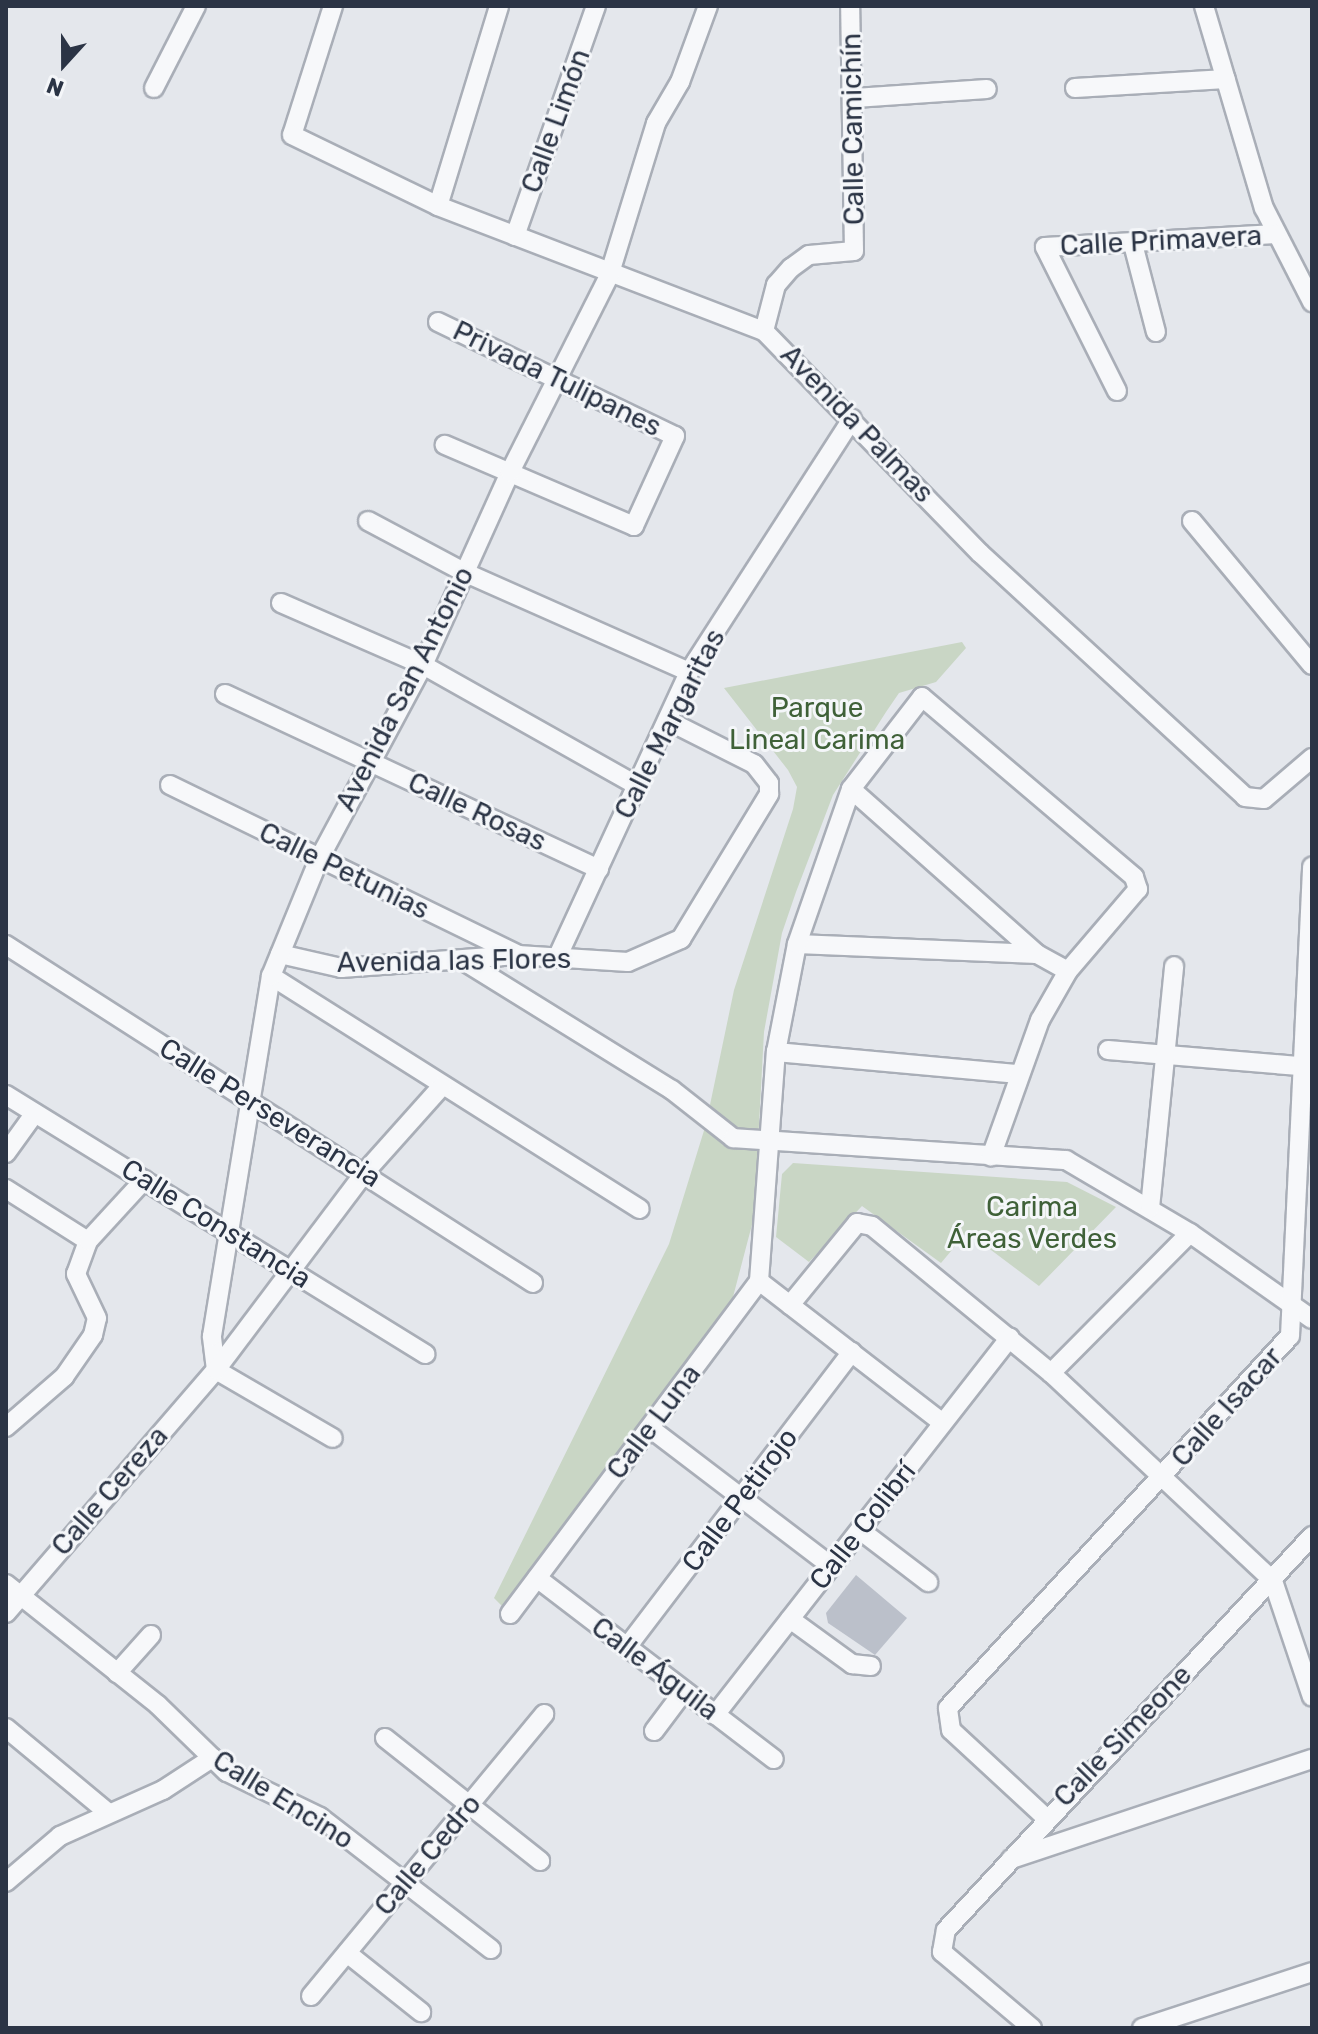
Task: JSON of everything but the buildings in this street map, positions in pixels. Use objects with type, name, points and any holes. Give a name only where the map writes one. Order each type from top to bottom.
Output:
[{"type":"street","points":[[154,88],[196,6]]},
{"type":"street","name":"Avenida Palmas","points":[[333,6],[292,135],[438,206],[609,276],[764,331],[980,553],[1253,800],[1264,799],[1312,758]]},
{"type":"street","points":[[438,206],[499,6]]},
{"type":"street","name":"Calle Limón","points":[[515,236],[596,6]]},
{"type":"street","name":"Avenida San Antonio","points":[[216,1370],[212,1336],[271,976],[319,859],[368,762],[423,665],[510,472],[609,276],[656,123],[680,82],[708,6]]},
{"type":"street","name":"Calle Camichín","points":[[764,331],[776,285],[791,268],[809,255],[854,251],[855,98],[850,6]]},
{"type":"street","points":[[1204,6],[1276,234],[1312,302]]},
{"type":"street","points":[[1075,88],[1226,79]]},
{"type":"street","points":[[855,98],[987,89]]},
{"type":"street","name":"Calle Primavera","points":[[1117,391],[1045,247],[1276,234]]},
{"type":"street","points":[[1133,244],[1156,332]]},
{"type":"street","name":"Privada Tulipanes","points":[[438,322],[675,436],[634,526],[510,472]]},
{"type":"street","name":"Calle Margaritas","points":[[557,958],[689,672],[852,419]]},
{"type":"street","points":[[445,445],[510,472]]},
{"type":"street","points":[[368,521],[466,573],[689,672]]},
{"type":"street","points":[[1192,521],[1312,665]]},
{"type":"street","points":[[281,603],[423,665],[636,785]]},
{"type":"street","name":"Calle Rosas","points":[[225,694],[599,869]]},
{"type":"street","name":"Calle Luna","points":[[510,1614],[759,1281],[768,1216],[776,1052],[797,944],[851,789],[922,697],[1134,877],[1138,889],[1068,971]]},
{"type":"street","name":"Avenida las Flores","points":[[280,954],[341,968],[518,955],[628,962],[681,939],[769,794],[765,772],[669,721]]},
{"type":"street","name":"Calle Petunias","points":[[170,785],[518,955]]},
{"type":"street","points":[[851,789],[1037,954],[1068,971],[1016,1074],[991,1157]]},
{"type":"street","name":"Calle Isacar","points":[[1045,1817],[945,1718],[948,1708],[1161,1482],[1290,1336],[1306,1067],[1312,867]]},
{"type":"street","points":[[797,944],[1037,954]]},
{"type":"street","name":"Calle Perseverancia","points":[[9,954],[366,1171],[533,1283]]},
{"type":"street","points":[[464,961],[672,1090],[733,1138],[771,1143],[1066,1160],[1190,1233],[1312,1319]]},
{"type":"street","points":[[1150,1208],[1174,966]]},
{"type":"street","points":[[271,976],[639,1209]]},
{"type":"street","points":[[1108,1050],[1306,1067]]},
{"type":"street","points":[[776,1052],[1016,1074]]},
{"type":"street","name":"Calle Cereza","points":[[6,1613],[12,1590],[216,1370],[366,1171],[442,1086]]},
{"type":"street","name":"Calle Constancia","points":[[6,1095],[426,1354]]},
{"type":"street","points":[[6,1153],[35,1113]]},
{"type":"street","points":[[6,1427],[64,1377],[93,1335],[97,1318],[76,1274],[88,1241],[144,1180]]},
{"type":"street","points":[[6,1189],[88,1241]]},
{"type":"street","points":[[790,1305],[857,1223],[865,1223],[1051,1373],[1161,1482],[1273,1581],[1312,1697]]},
{"type":"street","points":[[1051,1373],[1190,1233]]},
{"type":"street","points":[[759,1281],[943,1423]]},
{"type":"street","name":"Calle Colibrí","points":[[715,1715],[1010,1338]]},
{"type":"street","name":"Calle Petirojo","points":[[627,1647],[852,1352]]},
{"type":"street","points":[[216,1370],[333,1438]]},
{"type":"street","points":[[650,1428],[831,1566]]},
{"type":"street","points":[[860,1530],[928,1582]]},
{"type":"street","name":"Calle Simeone","points":[[1032,2028],[942,1952],[941,1941],[1045,1817],[1273,1581],[1312,1536]]},
{"type":"street","name":"Calle Águila","points":[[537,1578],[774,1759]]},
{"type":"street","name":"Calle Encino","points":[[12,1590],[117,1673],[212,1758],[248,1785],[320,1817],[491,1949]]},
{"type":"street","points":[[790,1619],[852,1664],[871,1666]]},
{"type":"street","points":[[117,1673],[151,1635]]},
{"type":"street","points":[[654,1731],[684,1691]]},
{"type":"street","name":"Calle Cedro","points":[[311,1996],[544,1714]]},
{"type":"street","points":[[6,1728],[107,1812]]},
{"type":"street","points":[[385,1738],[540,1861]]},
{"type":"street","points":[[8,1873],[60,1836],[107,1812],[163,1790],[212,1758]]},
{"type":"street","points":[[1011,1859],[1312,1759]]},
{"type":"street","points":[[347,1953],[421,2012]]},
{"type":"street","points":[[1142,2028],[1312,1972]]},
{"type":"green space","name":"Parque Lineal Carima","points":[[962,642],[966,648],[936,682],[899,693],[886,712],[833,795],[796,892],[782,933],[764,1032],[754,1217],[733,1297],[504,1608],[494,1598],[669,1244],[706,1124],[734,990],[793,809],[797,787],[788,770],[724,688]]},
{"type":"green space","name":"Carima Áreas Verdes","points":[[793,1163],[1067,1182],[1116,1207],[1039,1286],[967,1232],[941,1263],[862,1206],[809,1262],[776,1237],[782,1174]]}]
